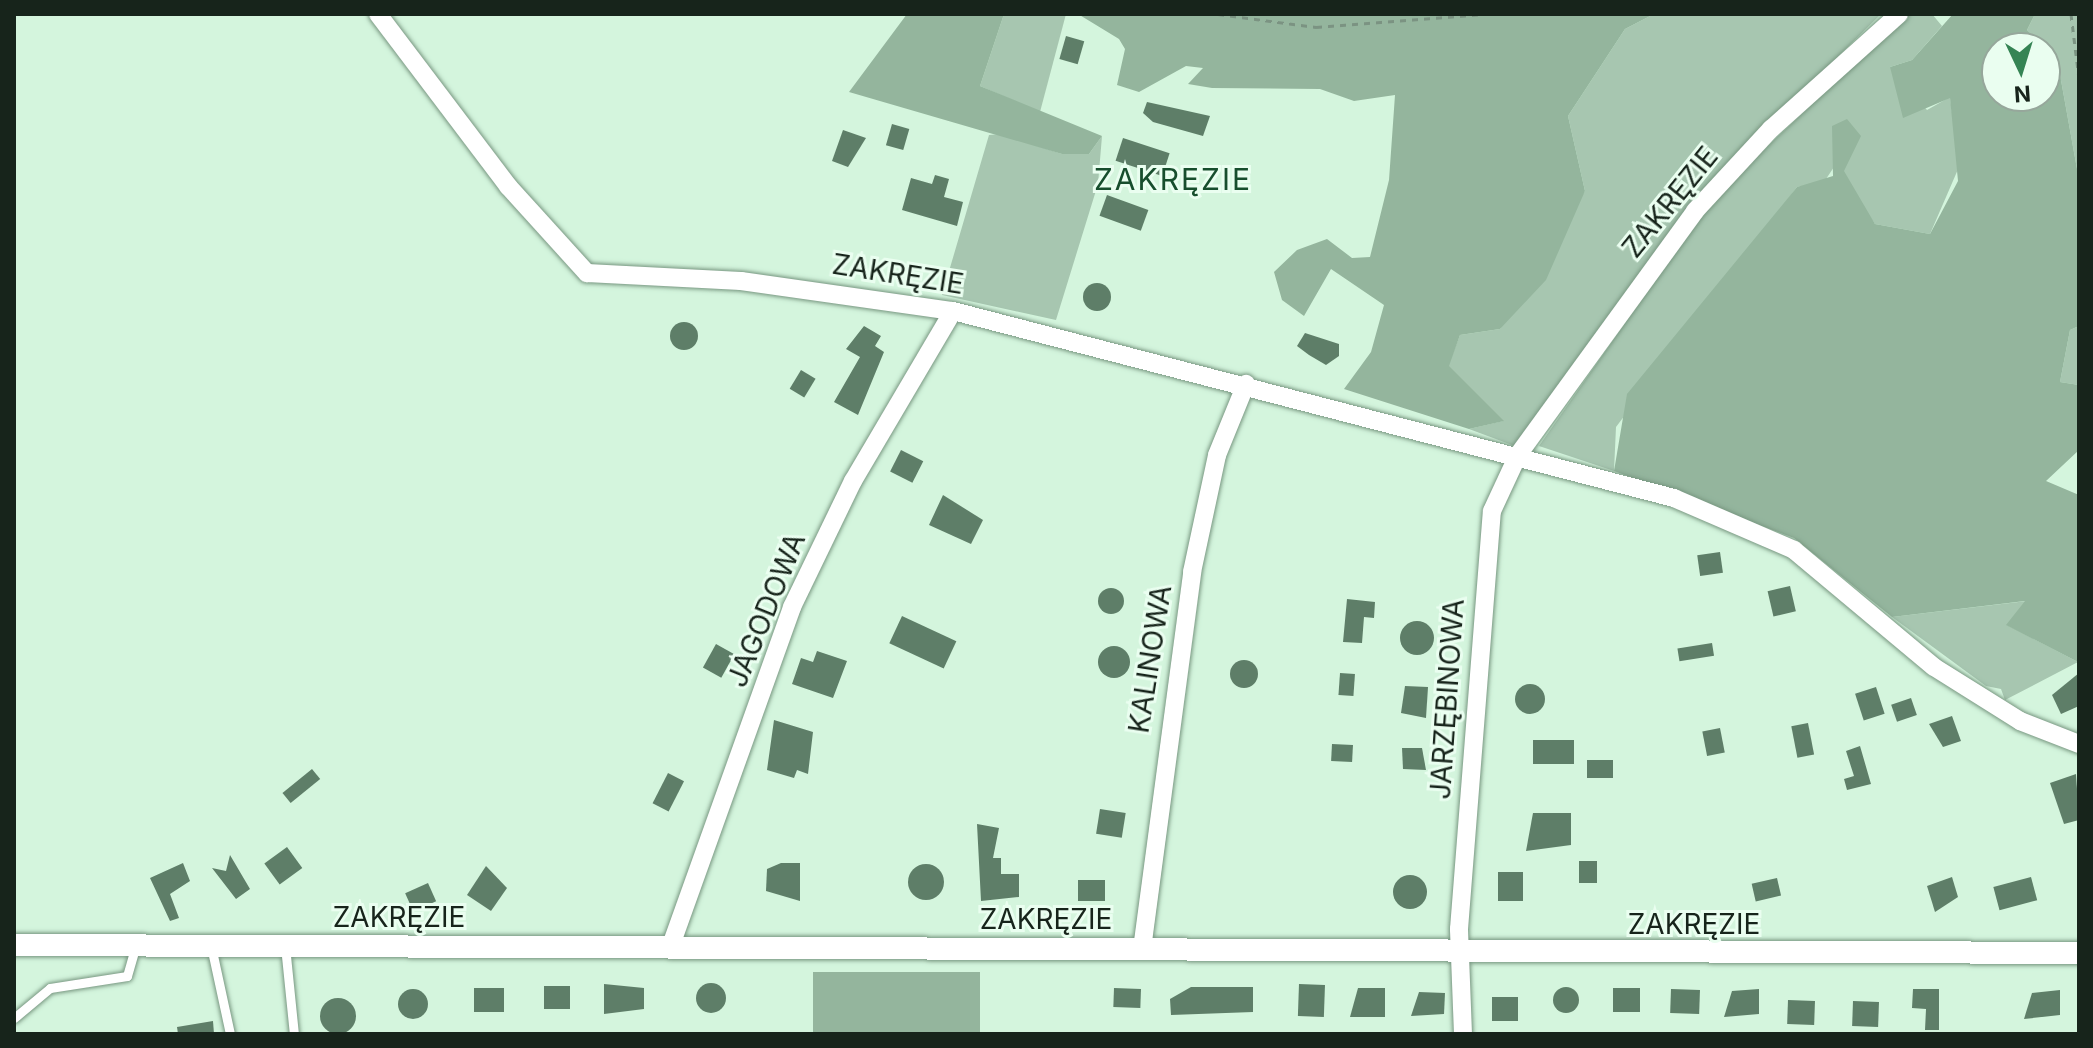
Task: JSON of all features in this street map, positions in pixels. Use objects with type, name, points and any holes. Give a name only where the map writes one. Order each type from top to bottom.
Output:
[{"type":"street","name":"ZAKRĘZIE","points":[[378,14],[508,186],[587,273],[741,281],[953,311],[1518,455],[1743,523],[1794,550],[1934,667],[2020,721],[2079,744]]},
{"type":"street","name":"ZAKRĘZIE","points":[[1518,455],[1695,211],[1771,129],[1899,14]]},
{"type":"street","name":"JAGODOWA","points":[[670,948],[792,607],[853,481],[953,311]]},
{"type":"street","name":"KALINOWA","points":[[1142,949],[1192,572],[1217,455],[1246,384]]},
{"type":"street","name":"JARZĘBINOWA","points":[[1463,1034],[1461,954],[1485,558],[1492,511],[1518,455]]},
{"type":"street","name":"ZAKRĘZIE","points":[[14,945],[1142,949],[1461,954],[2079,953]]},
{"type":"lane","points":[[14,1018],[50,988],[127,976],[136,945]]},
{"type":"lane","points":[[211,946],[230,1034]]},
{"type":"lane","points":[[285,946],[294,1034]]},
{"type":"path","points":[[1218,14],[1316,27],[1484,14]]},
{"type":"path","points":[[2071,14],[2079,78]]},
{"type":"green space","points":[[907,14],[1004,14],[980,86],[1102,136],[1089,154],[1062,154],[849,92]]},
{"type":"green space","points":[[1004,14],[1066,14],[1040,112],[980,86]]},
{"type":"green space","points":[[1078,14],[1654,14],[1625,29],[1568,116],[1585,191],[1546,280],[1500,329],[1460,335],[1449,366],[1504,421],[1469,429],[1344,389],[1371,352],[1384,305],[1331,269],[1304,316],[1282,300],[1274,272],[1297,250],[1327,239],[1352,258],[1370,257],[1389,180],[1395,95],[1354,101],[1320,89],[1212,88],[1188,84],[1203,68],[1186,66],[1139,92],[1117,85],[1125,49],[1119,39]]},
{"type":"green space","points":[[1654,14],[1881,14],[1696,197],[1520,448],[1469,429],[1503,421],[1448,366],[1460,335],[1500,329],[1585,191],[1568,116],[1625,29]]},
{"type":"green space","points":[[1907,14],[1932,14],[1942,26],[1912,60],[1890,67],[1927,110],[1950,97],[1959,167],[1930,234],[1875,224],[1834,167],[1824,182],[1797,187],[1616,427],[1614,471],[1539,446],[1712,199]]},
{"type":"green space","points":[[1953,14],[2035,14],[2027,30],[2029,32],[1981,32],[1981,112],[2061,112],[2061,80],[2079,180],[2079,326],[2070,330],[2060,382],[2079,385],[2079,450],[2046,481],[2079,495],[2078,662],[2006,625],[2025,601],[1892,617],[1794,538],[1614,471],[1627,394],[1797,187],[1833,176],[1832,126],[1847,119],[1861,136],[1844,171],[1875,224],[1930,234],[1958,181],[1950,98],[1903,118],[1890,67],[1912,60]]},
{"type":"green space","points":[[2035,14],[2079,14],[2079,180],[2061,80],[2061,32],[2027,30]]},
{"type":"green space","points":[[1001,134],[1062,154],[1089,154],[1102,136],[1098,184],[1056,320],[942,295],[989,135]]},
{"type":"green space","points":[[2079,326],[2079,385],[2060,382],[2070,330]]},
{"type":"green space","points":[[2027,601],[2007,625],[2078,662],[2005,700],[2001,689],[1986,686],[1892,617]]},
{"type":"green space","points":[[813,972],[980,972],[980,1034],[813,1034]]},
{"type":"building","points":[[1066,36],[1084,41],[1078,64],[1059,59]]},
{"type":"building","points":[[1147,102],[1210,116],[1203,136],[1153,122],[1143,113]]},
{"type":"building","points":[[892,124],[909,129],[903,150],[886,145]]},
{"type":"building","points":[[843,130],[866,138],[848,167],[832,161]]},
{"type":"building","points":[[1123,138],[1170,153],[1162,176],[1116,161]]},
{"type":"building","points":[[935,175],[949,179],[944,197],[963,202],[957,226],[902,210],[911,178],[932,184]]},
{"type":"building","points":[[1107,195],[1148,210],[1141,231],[1099,216]]},
{"type":"building","points":[[1097,283],[1107,287],[1111,297],[1107,307],[1097,311],[1087,307],[1083,297],[1087,287]]},
{"type":"building","points":[[684,322],[694,326],[698,336],[694,346],[684,350],[674,346],[670,336],[674,326]]},
{"type":"building","points":[[864,326],[881,336],[875,346],[884,352],[858,415],[834,402],[860,357],[846,349]]},
{"type":"building","points":[[1305,333],[1339,344],[1339,356],[1326,365],[1309,355],[1297,346]]},
{"type":"building","points":[[801,370],[816,379],[804,398],[790,389]]},
{"type":"building","points":[[901,450],[923,461],[912,483],[890,471]]},
{"type":"building","points":[[943,495],[983,520],[971,544],[929,525]]},
{"type":"building","points":[[1720,552],[1723,573],[1700,576],[1697,555]]},
{"type":"building","points":[[1790,586],[1796,611],[1773,617],[1768,591]]},
{"type":"building","points":[[1111,588],[1120,592],[1124,601],[1120,610],[1111,614],[1102,610],[1098,601],[1102,592]]},
{"type":"building","points":[[1347,599],[1375,602],[1374,618],[1364,617],[1362,643],[1343,642]]},
{"type":"building","points":[[902,616],[956,641],[944,669],[889,643]]},
{"type":"building","points":[[1417,621],[1429,626],[1434,638],[1429,650],[1417,655],[1405,650],[1400,638],[1405,626]]},
{"type":"building","points":[[1712,643],[1714,656],[1679,661],[1677,648]]},
{"type":"building","points":[[716,644],[734,654],[721,678],[703,668]]},
{"type":"building","points":[[1114,646],[1126,650],[1130,662],[1126,674],[1114,678],[1102,674],[1098,662],[1102,650]]},
{"type":"building","points":[[817,651],[847,661],[833,698],[792,684],[801,658],[813,662]]},
{"type":"building","points":[[1244,660],[1254,664],[1258,674],[1254,684],[1244,688],[1234,684],[1230,674],[1234,664]]},
{"type":"building","points":[[1340,673],[1355,674],[1353,696],[1338,695]]},
{"type":"building","points":[[2079,673],[2079,706],[2061,714],[2052,695]]},
{"type":"building","points":[[1530,684],[1541,688],[1545,699],[1541,710],[1530,714],[1519,710],[1515,699],[1519,688]]},
{"type":"building","points":[[1405,686],[1428,687],[1426,718],[1401,713]]},
{"type":"building","points":[[1876,687],[1885,714],[1864,720],[1855,694]]},
{"type":"building","points":[[1911,698],[1917,715],[1897,722],[1891,705]]},
{"type":"building","points":[[1952,716],[1961,741],[1943,747],[1929,724]]},
{"type":"building","points":[[774,720],[813,732],[808,774],[797,770],[794,778],[767,770]]},
{"type":"building","points":[[1808,723],[1814,754],[1797,758],[1791,726]]},
{"type":"building","points":[[1720,728],[1725,753],[1707,756],[1702,731]]},
{"type":"building","points":[[1533,740],[1574,740],[1574,764],[1533,764]]},
{"type":"building","points":[[1332,744],[1353,745],[1352,762],[1331,761]]},
{"type":"building","points":[[1860,746],[1871,784],[1847,790],[1844,779],[1854,776],[1846,751]]},
{"type":"building","points":[[1402,748],[1422,748],[1426,770],[1403,769]]},
{"type":"building","points":[[1587,760],[1613,760],[1613,778],[1587,778]]},
{"type":"building","points":[[312,769],[320,779],[291,803],[282,793]]},
{"type":"building","points":[[668,773],[684,781],[669,811],[653,803]]},
{"type":"building","points":[[2076,774],[2079,820],[2064,824],[2050,783]]},
{"type":"building","points":[[1100,809],[1126,813],[1122,838],[1096,834]]},
{"type":"building","points":[[1533,813],[1571,813],[1571,845],[1526,851]]},
{"type":"building","points":[[977,824],[999,828],[993,858],[1001,858],[1001,874],[1019,874],[1019,897],[981,901]]},
{"type":"building","points":[[287,847],[302,868],[280,884],[264,863]]},
{"type":"building","points":[[230,855],[250,889],[236,899],[212,868],[226,871]]},
{"type":"building","points":[[1579,861],[1597,861],[1597,883],[1579,883]]},
{"type":"building","points":[[183,863],[190,881],[170,894],[179,918],[170,921],[150,878]]},
{"type":"building","points":[[781,863],[800,863],[800,901],[766,891],[767,869]]},
{"type":"building","points":[[926,864],[939,869],[944,882],[939,895],[926,900],[913,895],[908,882],[913,869]]},
{"type":"building","points":[[486,866],[507,888],[491,911],[467,895]]},
{"type":"building","points":[[1498,872],[1523,872],[1523,901],[1498,901]]},
{"type":"building","points":[[1410,875],[1422,880],[1427,892],[1422,904],[1410,909],[1398,904],[1393,892],[1398,880]]},
{"type":"building","points":[[1952,877],[1958,897],[1935,912],[1927,886]]},
{"type":"building","points":[[2031,877],[2037,900],[2000,910],[1993,887]]},
{"type":"building","points":[[1777,878],[1781,896],[1756,901],[1752,884]]},
{"type":"building","points":[[1078,880],[1105,880],[1105,901],[1078,901]]},
{"type":"building","points":[[428,883],[436,901],[413,911],[405,893]]},
{"type":"building","points":[[711,983],[722,987],[726,998],[722,1009],[711,1013],[700,1009],[696,998],[700,987]]},
{"type":"building","points":[[604,984],[644,988],[644,1009],[604,1014]]},
{"type":"building","points":[[1299,984],[1325,985],[1324,1017],[1298,1016]]},
{"type":"building","points":[[544,986],[570,986],[570,1009],[544,1009]]},
{"type":"building","points":[[1191,987],[1253,987],[1253,1012],[1171,1015],[1170,999]]},
{"type":"building","points":[[1566,987],[1576,990],[1579,1000],[1576,1010],[1566,1013],[1556,1010],[1553,1000],[1556,990]]},
{"type":"building","points":[[474,988],[504,988],[504,1012],[474,1012]]},
{"type":"building","points":[[1114,988],[1141,989],[1140,1008],[1113,1007]]},
{"type":"building","points":[[1358,988],[1385,988],[1385,1017],[1350,1017]]},
{"type":"building","points":[[1613,988],[1640,988],[1640,1012],[1613,1012]]},
{"type":"building","points":[[413,989],[419,990],[427,998],[427,1010],[419,1018],[413,1019],[407,1018],[399,1010],[398,1004],[399,998],[407,990]]},
{"type":"building","points":[[1671,989],[1700,990],[1699,1014],[1670,1013]]},
{"type":"building","points":[[1759,989],[1759,1014],[1724,1017],[1732,991]]},
{"type":"building","points":[[1913,989],[1939,989],[1939,1030],[1925,1030],[1926,1009],[1912,1008]]},
{"type":"building","points":[[2060,990],[2060,1015],[2024,1019],[2032,993]]},
{"type":"building","points":[[1419,992],[1445,993],[1444,1014],[1411,1016]]},
{"type":"building","points":[[1492,997],[1518,997],[1518,1021],[1492,1021]]},
{"type":"building","points":[[338,998],[350,1004],[356,1016],[350,1028],[338,1034],[326,1028],[320,1016],[326,1004]]},
{"type":"building","points":[[1788,1000],[1815,1001],[1814,1025],[1787,1024]]},
{"type":"building","points":[[1853,1001],[1879,1002],[1878,1027],[1852,1026]]},
{"type":"building","points":[[213,1021],[214,1034],[178,1034],[177,1027]]},
{"type":"district","name":"ZAKRĘZIE","points":[[1173,179]]}]
